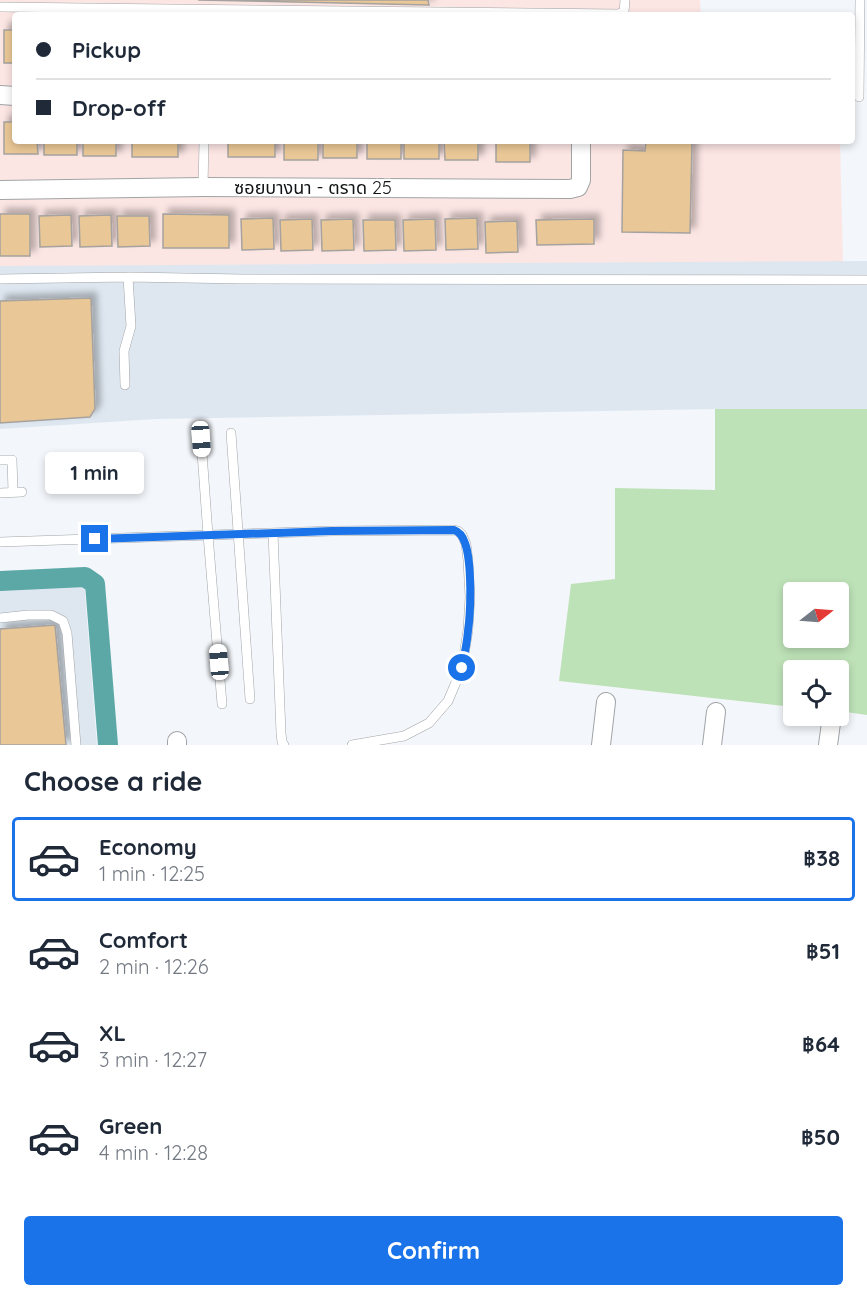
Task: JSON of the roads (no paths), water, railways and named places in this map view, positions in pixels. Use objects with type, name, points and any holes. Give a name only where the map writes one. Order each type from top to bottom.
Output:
[{"type":"street","name":"ซอยบางนา - ตราด 25","points":[[0,190],[203,187],[570,189],[578,187],[581,180],[581,144]]},
{"type":"street","points":[[601,745],[606,702]]},
{"type":"street","points":[[712,745],[716,712]]},
{"type":"street","points":[[828,745],[831,726]]},
{"type":"lane","points":[[859,97],[860,0]]},
{"type":"lane","points":[[0,7],[441,12]]},
{"type":"lane","points":[[203,187],[204,144]]},
{"type":"lane","points":[[0,279],[128,277],[867,280]]},
{"type":"lane","points":[[125,385],[124,351],[131,326],[128,277]]},
{"type":"lane","points":[[231,433],[250,699]]},
{"type":"lane","points":[[201,439],[222,704]]},
{"type":"lane","points":[[0,460],[12,460],[18,492],[0,493]]},
{"type":"lane","points":[[0,542],[273,533],[458,531],[466,544],[470,597],[462,668],[448,701],[429,723],[404,736],[352,745]]},
{"type":"lane","points":[[273,533],[281,733],[284,745]]},
{"type":"lane","points":[[0,618],[51,615],[63,621],[68,633],[76,745]]},
{"type":"waterway","points":[[0,581],[85,577],[95,584],[108,745]]}]
